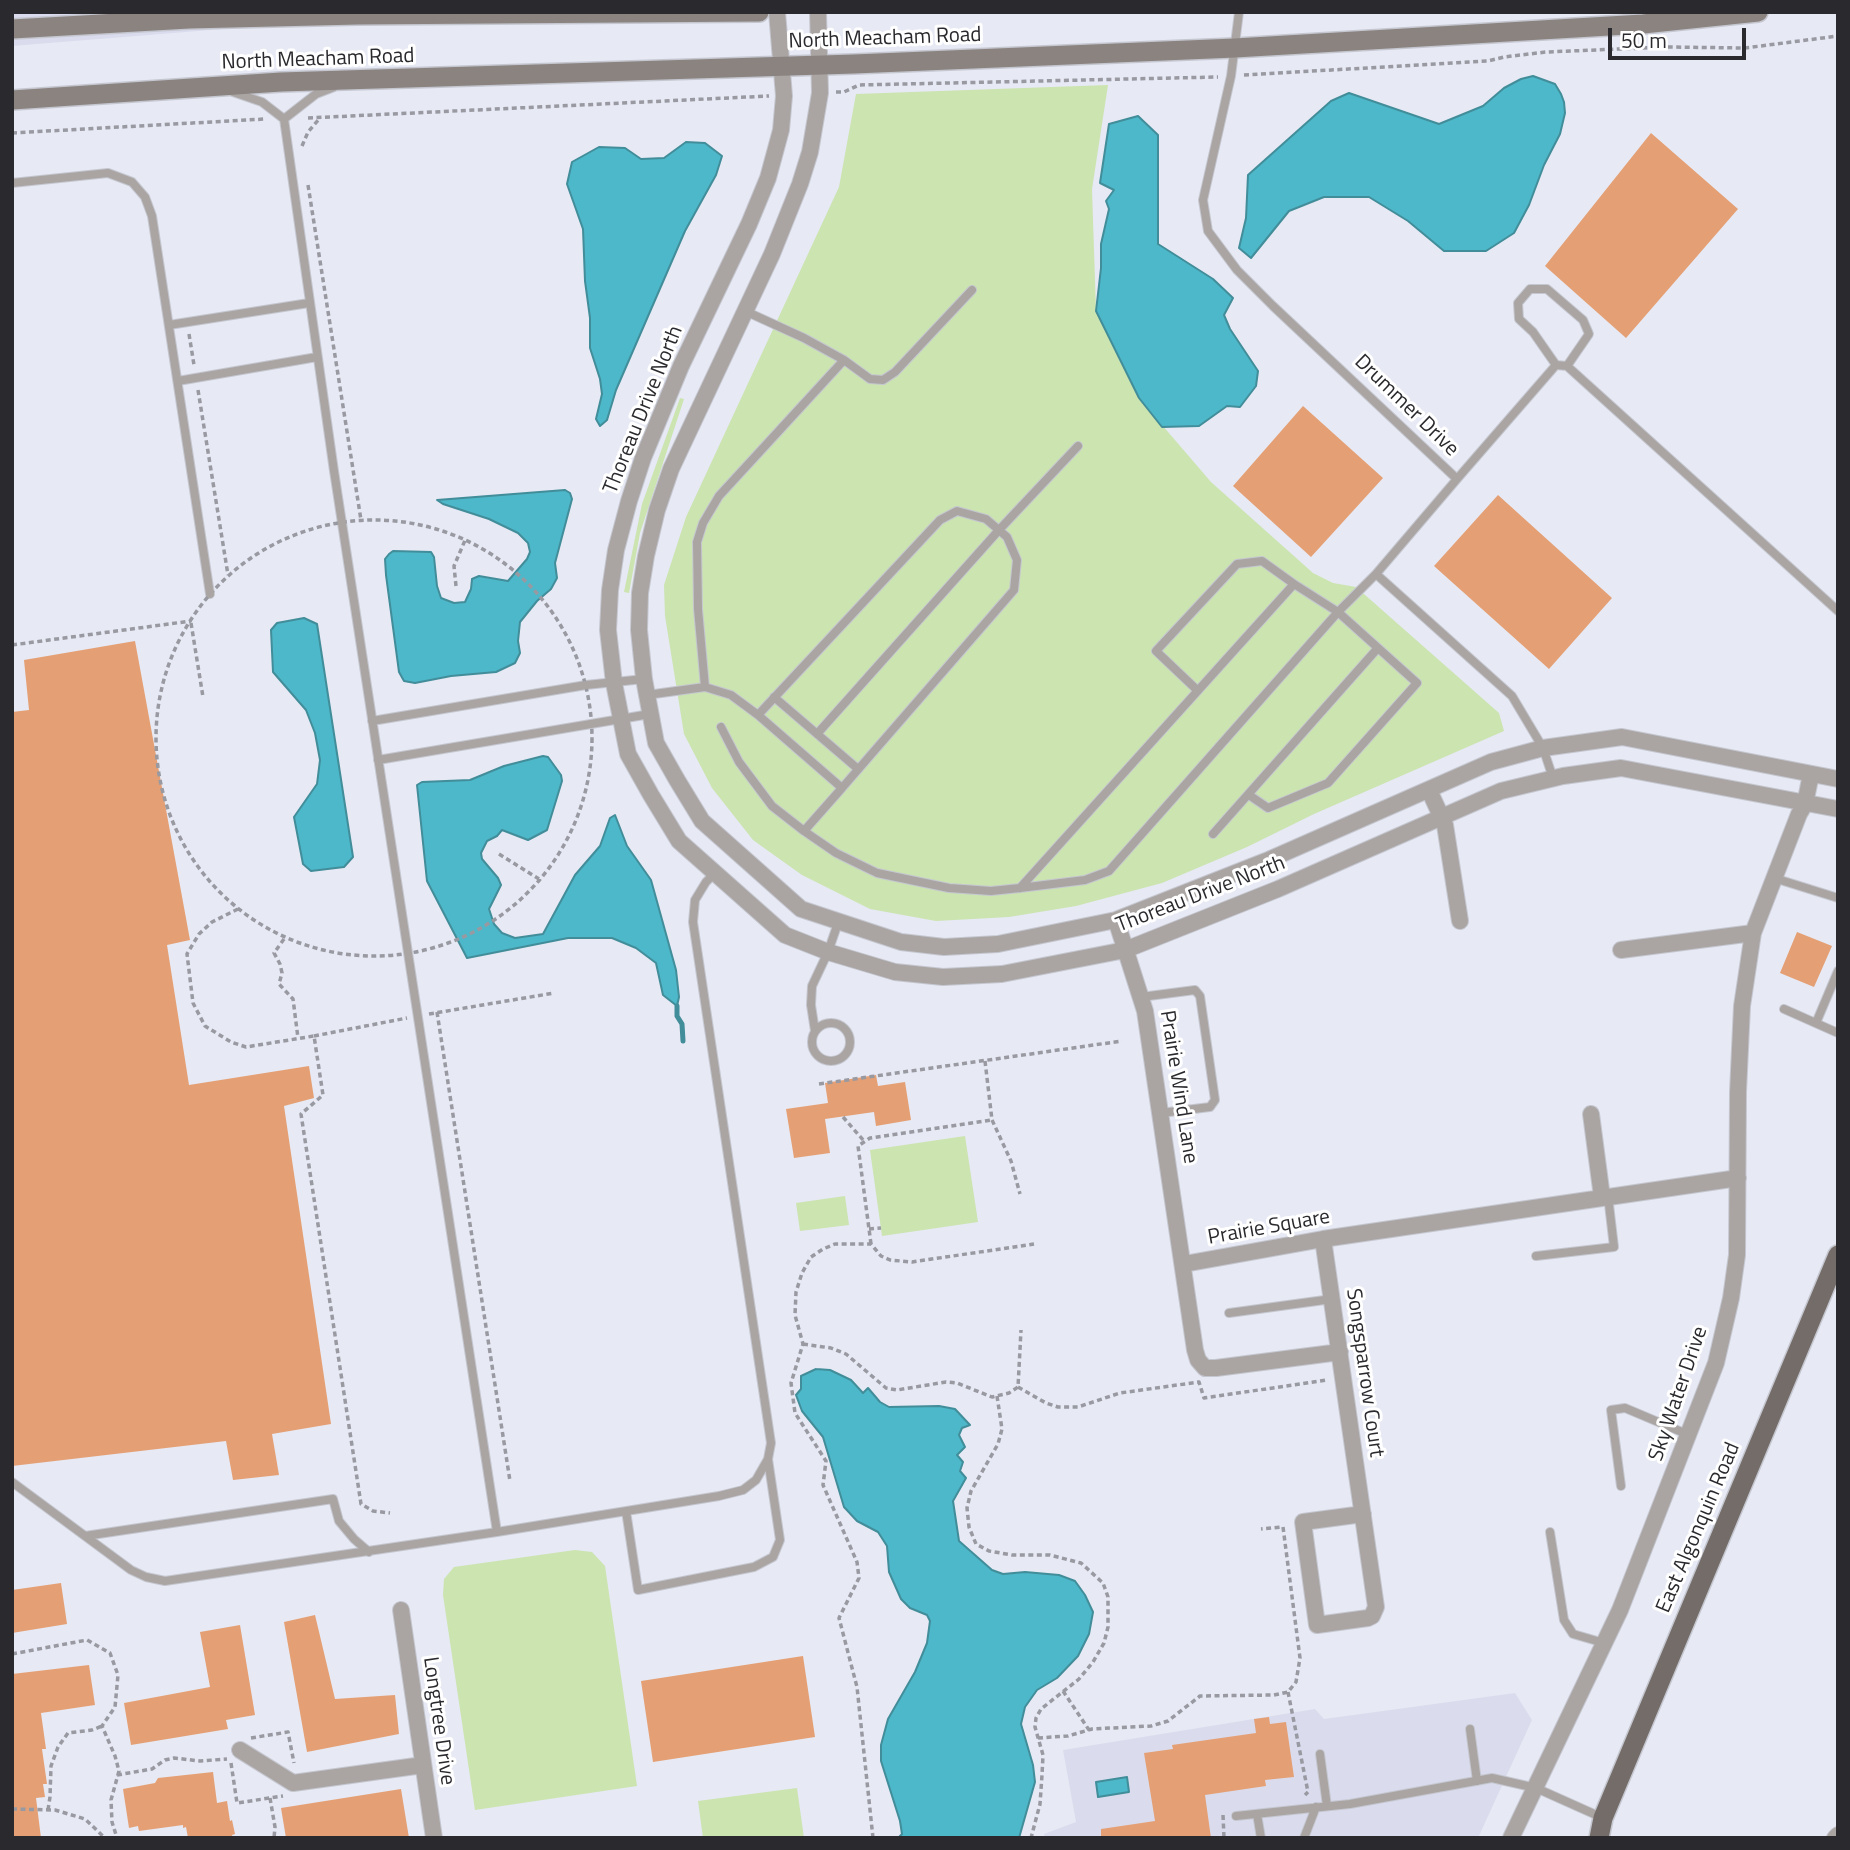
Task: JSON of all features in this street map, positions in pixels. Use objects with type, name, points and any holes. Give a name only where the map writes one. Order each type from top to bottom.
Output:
[{"type":"main road","name":"North Meacham Road","points":[[12,29],[189,19],[358,15],[759,12]]},
{"type":"main road","name":"North Meacham Road","points":[[12,100],[373,79],[1235,48],[1643,23],[1758,12]]},
{"type":"main road","name":"East Algonquin Road","points":[[1599,1838],[1603,1818],[1838,1255]]},
{"type":"main road","name":"East Algonquin Road","points":[[1587,1838],[1603,1818]]},
{"type":"street","name":"Thoreau Drive North","points":[[777,12],[784,96],[781,130],[768,178],[681,366],[643,458],[616,550],[608,630],[614,683],[628,754],[650,795],[679,841],[786,935],[895,972],[943,977],[1002,974],[1125,950],[1278,889],[1501,791],[1553,778],[1621,768],[1838,810]]},
{"type":"street","name":"Thoreau Drive North","points":[[818,12],[820,93],[810,152],[772,254],[671,469],[657,510],[646,556],[640,593],[639,629],[645,687],[656,743],[702,821],[802,909],[901,942],[944,947],[998,944],[1116,920],[1266,861],[1491,762],[1543,748],[1622,737],[1838,779]]},
{"type":"street","name":"Sky Water Drive","points":[[1511,1838],[1620,1610],[1716,1363],[1731,1298],[1737,1255],[1738,1092],[1742,1006],[1753,933],[1805,804],[1811,774]]},
{"type":"street","points":[[1429,790],[1445,825],[1460,921]]},
{"type":"street","name":"Prairie Wind Lane","points":[[1116,920],[1146,1011],[1184,1264]]},
{"type":"street","points":[[1621,950],[1753,933]]},
{"type":"street","points":[[1591,1115],[1605,1196],[1738,1178]]},
{"type":"street","name":"Prairie Square","points":[[1340,1352],[1205,1368],[1198,1360],[1195,1350],[1184,1264],[1323,1239],[1605,1196]]},
{"type":"street","name":"Songsparrow Court","points":[[1323,1239],[1363,1514],[1375,1611],[1368,1618],[1317,1625],[1303,1522],[1363,1514]]},
{"type":"street","name":"Longtree Drive","points":[[401,1611],[434,1838]]},
{"type":"street","points":[[235,1754],[293,1783],[423,1766]]},
{"type":"lane","name":"Drummer Drive","points":[[721,727],[739,762],[772,806],[836,853],[877,873],[904,880],[990,891],[1085,880],[1109,871],[1338,612],[1376,574],[1457,479],[1273,306],[1237,270],[1208,231],[1203,200],[1231,76],[1239,12]]},
{"type":"lane","points":[[284,119],[316,94],[334,87],[373,79]]},
{"type":"lane","points":[[214,87],[262,102],[284,119],[309,303],[407,953],[498,1532]]},
{"type":"lane","points":[[12,183],[108,173],[132,181],[145,197],[152,216],[210,594]]},
{"type":"lane","points":[[745,311],[804,338],[844,360],[870,379],[883,380],[895,372],[972,289]]},
{"type":"lane","points":[[1567,366],[1589,334],[1583,320],[1547,289],[1530,289],[1518,303],[1519,318],[1533,332],[1556,365],[1567,366],[1838,611]]},
{"type":"lane","points":[[169,325],[309,303]]},
{"type":"lane","points":[[178,381],[317,357]]},
{"type":"lane","points":[[705,687],[698,609],[697,542],[703,523],[719,496],[844,360]]},
{"type":"lane","points":[[1457,479],[1556,365]]},
{"type":"lane","points":[[817,734],[999,530],[1078,446]]},
{"type":"lane","points":[[758,715],[940,520],[957,511],[986,519],[1007,537],[1017,560],[1014,590],[804,831]]},
{"type":"lane","points":[[1198,690],[1156,651],[1237,564],[1262,561],[1338,612],[1417,683],[1328,783],[1268,808],[1249,795]]},
{"type":"lane","points":[[1376,574],[1512,696],[1543,748],[1553,778]]},
{"type":"lane","points":[[1020,888],[1294,584]]},
{"type":"lane","points":[[1213,834],[1377,649]]},
{"type":"lane","points":[[372,721],[586,685],[614,683],[645,687],[705,687],[731,695],[758,715],[842,789]]},
{"type":"lane","points":[[774,697],[858,769]]},
{"type":"lane","points":[[378,760],[650,714]]},
{"type":"lane","points":[[626,1511],[638,1590],[754,1567],[773,1557],[780,1540],[768,1460],[771,1443],[693,922],[695,900],[714,874]]},
{"type":"lane","points":[[1774,878],[1838,898]]},
{"type":"lane","points":[[815,1031],[831,1022],[840,1024],[850,1039],[849,1049],[836,1061],[827,1060],[813,1049],[812,1040],[815,1031],[811,1005],[812,986],[838,923]]},
{"type":"lane","points":[[1816,1023],[1838,972]]},
{"type":"lane","points":[[1141,997],[1195,990],[1200,996],[1215,1100],[1210,1107],[1161,1113]]},
{"type":"lane","points":[[1828,994],[1838,998]]},
{"type":"lane","points":[[1784,1009],[1838,1033]]},
{"type":"lane","points":[[1536,1256],[1614,1247],[1605,1196]]},
{"type":"lane","points":[[1229,1313],[1332,1299]]},
{"type":"lane","points":[[1621,1486],[1611,1410],[1625,1408],[1689,1434]]},
{"type":"lane","points":[[12,1482],[131,1570],[165,1581],[369,1552],[719,1496],[743,1490],[756,1480],[768,1460]]},
{"type":"lane","points":[[85,1536],[333,1499],[339,1521],[369,1552]]},
{"type":"lane","points":[[1550,1532],[1564,1620],[1573,1634],[1604,1643]]},
{"type":"lane","points":[[1470,1729],[1477,1781]]},
{"type":"lane","points":[[1320,1754],[1327,1806]]},
{"type":"lane","points":[[1236,1816],[1327,1806],[1492,1778],[1536,1788],[1603,1818]]},
{"type":"lane","points":[[1304,1838],[1316,1807]]},
{"type":"lane","points":[[1257,1814],[1261,1838]]},
{"type":"path","points":[[1281,73],[1489,61],[1546,52],[1668,47],[1745,48],[1838,36]]},
{"type":"path","points":[[844,92],[859,85],[1188,78]]},
{"type":"path","points":[[12,133],[752,97]]},
{"type":"path","points":[[303,155],[302,146],[308,132],[322,117]]},
{"type":"path","points":[[307,177],[361,520]]},
{"type":"path","points":[[187,322],[229,575]]},
{"type":"path","points":[[376,518],[438,525],[466,538],[509,566],[544,599],[564,628],[586,685],[591,723],[590,765],[572,828],[539,879],[525,894],[481,927],[452,940],[407,953],[373,958],[325,953],[284,939],[227,901],[186,849],[166,806],[159,768],[155,709],[175,653],[191,621],[219,582],[261,552],[309,530],[361,520],[376,518]]},
{"type":"path","points":[[456,586],[454,566],[466,538]]},
{"type":"path","points":[[12,637],[13,645],[191,621]]},
{"type":"path","points":[[191,621],[203,697]]},
{"type":"path","points":[[499,853],[539,879]]},
{"type":"path","points":[[238,909],[212,922],[199,934],[187,954],[193,1003],[205,1026],[230,1042],[246,1047],[554,993]]},
{"type":"path","points":[[284,939],[274,953],[282,973],[279,984],[293,999],[299,1039]]},
{"type":"path","points":[[437,1012],[510,1480]]},
{"type":"path","points":[[314,1036],[323,1096],[302,1114],[361,1504],[373,1511],[390,1513]]},
{"type":"path","points":[[819,1084],[1122,1041]]},
{"type":"path","points":[[985,1061],[992,1120],[1011,1161],[1020,1194]]},
{"type":"path","points":[[843,1117],[864,1141]]},
{"type":"path","points":[[992,1120],[870,1138],[858,1146],[871,1244],[881,1256],[890,1261],[912,1262],[1034,1244]]},
{"type":"path","points":[[869,1230],[881,1228]]},
{"type":"path","points":[[871,1244],[835,1244],[811,1257],[796,1292],[795,1315],[803,1344],[791,1383],[796,1413],[826,1461],[823,1485],[857,1562],[859,1578],[839,1618],[857,1687],[873,1838]]},
{"type":"path","points":[[803,1344],[831,1348],[846,1354],[886,1388],[897,1390],[946,1382],[957,1383],[992,1397],[1009,1393],[1017,1387],[1021,1330]]},
{"type":"path","points":[[1017,1387],[1046,1403],[1059,1407],[1078,1407],[1121,1393],[1199,1382],[1204,1398],[1343,1378]]},
{"type":"path","points":[[997,1396],[1002,1429],[998,1444],[971,1491],[967,1508],[969,1527],[976,1544],[989,1551],[1012,1555],[1050,1555],[1082,1563],[1103,1583],[1108,1597],[1108,1628],[1104,1643],[1093,1662],[1079,1679],[1041,1709],[1036,1718],[1035,1727],[1043,1755],[1041,1794],[1031,1838]]},
{"type":"path","points":[[1038,1738],[1060,1737],[1089,1730],[1151,1726],[1168,1721],[1200,1696],[1274,1695],[1288,1692],[1296,1682],[1300,1658],[1283,1527],[1261,1529]]},
{"type":"path","points":[[12,1654],[87,1640],[110,1653],[118,1675],[115,1707],[102,1726],[80,1733],[68,1733],[58,1747],[51,1766],[48,1810]]},
{"type":"path","points":[[1063,1691],[1089,1730]]},
{"type":"path","points":[[1288,1692],[1308,1792],[1303,1798]]},
{"type":"path","points":[[102,1726],[119,1771],[111,1800],[112,1822],[117,1835],[111,1838]]},
{"type":"path","points":[[117,1775],[152,1769],[164,1760],[174,1758],[200,1761],[235,1754]]},
{"type":"path","points":[[270,1798],[275,1826],[274,1838]]},
{"type":"path","points":[[1224,1838],[1221,1816],[1231,1806]]},
{"type":"path","points":[[12,1809],[48,1810],[85,1819],[105,1838]]},
{"type":"shaded area","points":[[12,12],[470,12],[347,19],[12,46]]},
{"type":"shaded area","points":[[1515,1693],[1532,1720],[1478,1838],[1045,1838],[1044,1834],[1076,1822],[1063,1750],[1315,1709],[1324,1719]]},
{"type":"green space","points":[[1108,85],[1092,189],[1096,311],[1144,404],[1211,482],[1313,573],[1333,583],[1356,587],[1499,713],[1504,731],[1162,883],[1076,906],[1009,917],[936,921],[870,909],[802,875],[753,840],[712,788],[684,734],[665,616],[664,585],[686,517],[839,187],[856,94]]},
{"type":"green space","points":[[680,398],[684,399],[640,533],[629,593],[624,592],[642,504]]},
{"type":"green space","points":[[965,1136],[978,1222],[882,1236],[870,1150]]},
{"type":"green space","points":[[845,1196],[849,1225],[800,1231],[796,1203]]},
{"type":"green space","points":[[575,1550],[592,1552],[605,1566],[637,1786],[475,1810],[443,1595],[444,1579],[454,1567]]},
{"type":"green space","points":[[797,1788],[804,1838],[703,1838],[698,1801]]},
{"type":"water","points":[[1533,76],[1555,84],[1561,94],[1565,113],[1560,134],[1514,233],[1486,251],[1444,251],[1408,221],[1369,197],[1324,197],[1289,211],[1251,258],[1239,248],[1246,218],[1248,175],[1331,101],[1349,93],[1439,124],[1483,106],[1504,88]]},
{"type":"water","points":[[1138,116],[1158,135],[1158,244],[1213,279],[1233,298],[1224,315],[1230,329],[1258,371],[1256,386],[1240,407],[1227,406],[1199,426],[1162,427],[1139,398],[1096,311],[1101,244],[1109,209],[1106,201],[1114,190],[1100,183],[1109,124]]},
{"type":"water","points":[[686,142],[705,143],[722,156],[716,175],[685,231],[616,390],[607,420],[600,426],[596,419],[602,394],[590,348],[583,229],[567,184],[572,162],[599,147],[625,148],[641,159],[664,158]]},
{"type":"water","points":[[565,490],[570,493],[572,499],[555,563],[557,578],[551,589],[520,622],[520,653],[515,663],[496,672],[415,683],[404,681],[399,672],[386,575],[385,559],[389,554],[393,551],[431,552],[441,598],[454,603],[465,602],[472,579],[479,576],[508,581],[527,559],[530,552],[528,543],[518,533],[489,519],[437,500]]},
{"type":"water","points":[[304,618],[317,624],[353,857],[344,867],[311,871],[303,864],[294,817],[317,784],[320,760],[315,733],[306,710],[273,672],[271,630],[277,623]]},
{"type":"water","points":[[548,757],[561,775],[562,781],[547,830],[528,840],[502,830],[487,841],[481,853],[482,859],[501,885],[489,909],[494,924],[502,933],[515,938],[543,934],[575,875],[600,846],[610,818],[615,815],[627,846],[651,880],[676,970],[679,997],[677,1006],[663,995],[656,963],[636,948],[612,938],[568,938],[467,958],[427,881],[417,785],[422,782],[470,780],[504,766]]},
{"type":"water","points":[[816,1369],[830,1370],[851,1380],[863,1393],[868,1388],[880,1402],[889,1407],[939,1406],[955,1409],[970,1425],[962,1428],[959,1435],[965,1447],[957,1455],[963,1462],[960,1471],[966,1478],[953,1501],[959,1541],[992,1570],[1003,1574],[1025,1572],[1059,1575],[1075,1581],[1093,1612],[1089,1634],[1078,1656],[1057,1678],[1037,1690],[1025,1707],[1021,1724],[1035,1782],[1019,1838],[898,1838],[902,1834],[900,1821],[881,1761],[881,1745],[888,1719],[915,1672],[927,1643],[930,1621],[927,1615],[910,1608],[901,1599],[889,1572],[887,1546],[878,1532],[857,1521],[844,1507],[823,1437],[802,1411],[796,1395],[801,1389],[801,1376]]},
{"type":"water","points":[[1127,1777],[1129,1792],[1098,1797],[1096,1782]]},
{"type":"building","points":[[1651,133],[1738,209],[1626,338],[1545,266]]},
{"type":"building","points":[[1303,406],[1383,478],[1311,557],[1233,486]]},
{"type":"building","points":[[1498,495],[1612,598],[1549,669],[1434,566]]},
{"type":"building","points":[[135,641],[190,940],[167,945],[189,1085],[309,1066],[314,1098],[284,1106],[331,1424],[272,1434],[279,1475],[233,1480],[226,1441],[12,1466],[12,712],[29,710],[24,660]]},
{"type":"building","points":[[1797,932],[1832,946],[1814,987],[1780,973]]},
{"type":"building","points":[[876,1075],[878,1086],[905,1082],[911,1120],[876,1126],[874,1112],[825,1119],[830,1153],[794,1158],[786,1109],[828,1103],[825,1083]]},
{"type":"building","points":[[61,1583],[67,1624],[12,1633],[12,1590]]},
{"type":"building","points":[[315,1615],[335,1699],[395,1695],[399,1734],[307,1752],[284,1622]]},
{"type":"building","points":[[240,1625],[255,1715],[226,1720],[228,1729],[131,1745],[124,1703],[210,1687],[200,1632]]},
{"type":"building","points":[[803,1656],[815,1737],[653,1762],[641,1681]]},
{"type":"building","points":[[89,1665],[95,1705],[41,1713],[47,1784],[43,1784],[45,1797],[36,1798],[41,1838],[12,1838],[12,1674]]},
{"type":"building","points":[[1269,1717],[1270,1724],[1286,1722],[1294,1777],[1265,1780],[1266,1786],[1205,1795],[1211,1838],[1101,1838],[1101,1829],[1155,1821],[1144,1753],[1173,1749],[1172,1745],[1256,1733],[1254,1719]]},
{"type":"building","points":[[213,1772],[217,1803],[227,1801],[235,1834],[232,1835],[233,1838],[188,1838],[183,1825],[139,1831],[138,1826],[129,1828],[123,1789],[155,1783],[158,1778]]},
{"type":"building","points":[[401,1789],[409,1838],[286,1838],[281,1808]]},
{"type":"waterway","points":[[677,1006],[683,1041]]}]
